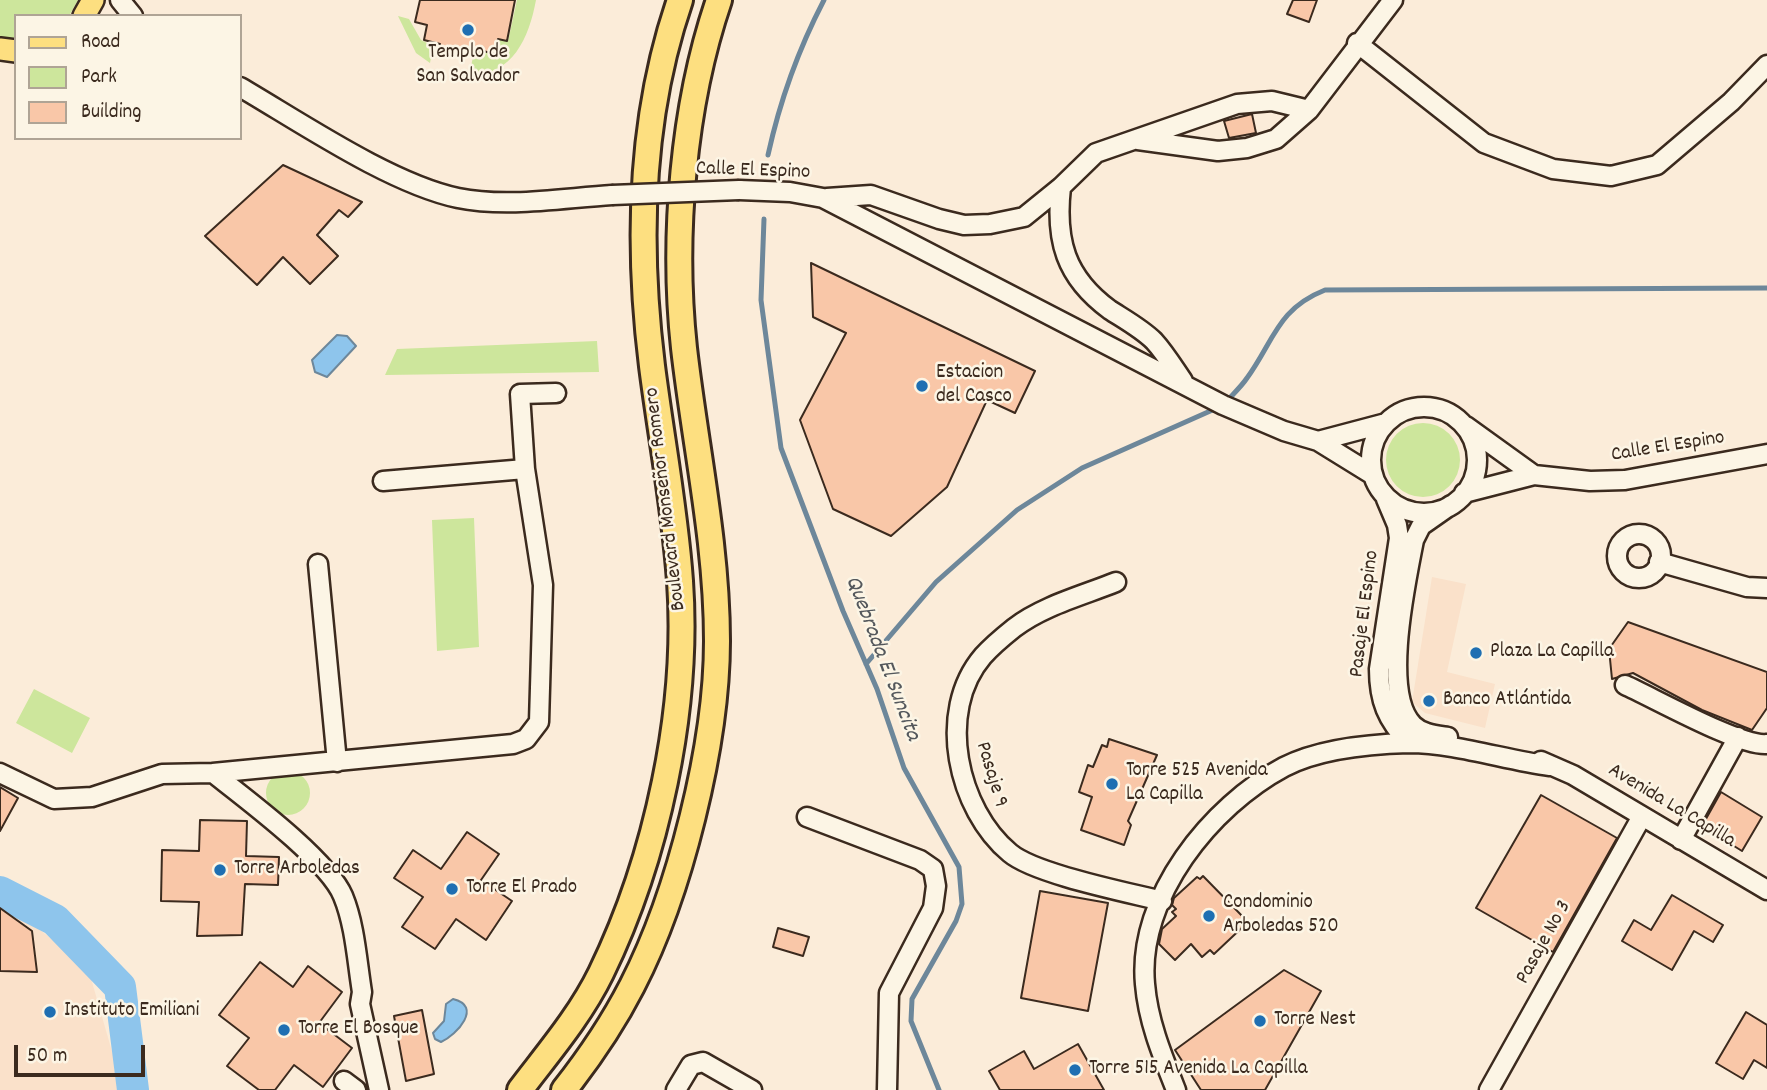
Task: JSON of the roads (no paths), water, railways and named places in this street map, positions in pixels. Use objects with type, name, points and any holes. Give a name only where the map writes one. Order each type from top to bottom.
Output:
[{"type":"highway","name":"Boulevard Monseñor Romero","points":[[520,1090],[576,1016],[600,976],[616,940],[642,866],[662,791],[676,719],[681,654],[680,579],[647,311],[645,182],[650,120],[680,0]]},
{"type":"highway","name":"Boulevard Monseñor Romero","points":[[564,1090],[595,1050],[633,984],[662,913],[690,824],[716,685],[715,597],[708,521],[683,344],[680,255],[690,114],[696,81],[719,0]]},
{"type":"street","points":[[120,0],[132,14]]},
{"type":"street","points":[[1138,140],[1218,151],[1247,148],[1276,139],[1309,110],[1357,43],[1393,0]]},
{"type":"street","points":[[1357,43],[1484,143],[1553,169],[1611,176],[1657,164],[1731,102],[1767,65]]},
{"type":"street","name":"Calle El Espino","points":[[242,88],[377,165],[448,195],[486,201],[739,190],[790,192],[823,198],[1253,419],[1318,441],[1376,481]]},
{"type":"street","points":[[823,198],[870,195],[939,219],[964,225],[990,225],[1024,217],[1061,187],[1096,153],[1237,104],[1272,101],[1309,110]]},
{"type":"street","points":[[1061,187],[1058,215],[1060,244],[1074,273],[1090,296],[1153,340],[1185,384]]},
{"type":"street","points":[[0,773],[54,799],[92,797],[162,774],[214,773],[337,762],[513,744],[526,738],[539,722],[543,585],[525,469],[520,394],[556,393]]},
{"type":"street","points":[[1318,441],[1386,423],[1406,410],[1424,407],[1447,412],[1462,424],[1473,442],[1476,458],[1473,479],[1458,499],[1433,512],[1413,512],[1391,501],[1376,481],[1373,446],[1386,423]]},
{"type":"street","name":"Calle El Espino","points":[[1462,424],[1534,475]]},
{"type":"street","name":"Calle El Espino","points":[[1458,499],[1534,475],[1590,481],[1625,480],[1767,454]]},
{"type":"street","points":[[383,481],[525,469]]},
{"type":"street","name":"Pasaje El Espino","points":[[1376,481],[1392,508],[1399,538],[1379,669],[1379,688],[1396,713],[1409,743]]},
{"type":"street","name":"Pasaje El Espino","points":[[1396,713],[1397,664],[1414,540],[1421,526],[1458,499]]},
{"type":"street","points":[[1659,562],[1747,587],[1767,587]]},
{"type":"street","points":[[318,564],[337,762]]},
{"type":"street","name":"Pasaje 9","points":[[1116,582],[1016,626],[982,657],[968,685],[959,716],[955,746],[965,783],[981,823],[1011,854],[1030,866],[1162,901]]},
{"type":"street","points":[[1625,685],[1738,737],[1767,744]]},
{"type":"street","name":"Avenida La Capilla","points":[[1348,750],[1377,734],[1396,713],[1421,732],[1512,747],[1573,775],[1767,890]]},
{"type":"street","points":[[1681,840],[1738,737]]},
{"type":"street","name":"Avenida La Capilla","points":[[1176,1090],[1153,1032],[1144,982],[1147,937],[1177,864],[1204,830],[1237,801],[1284,767],[1313,757],[1409,743],[1484,753],[1550,766]]},
{"type":"street","points":[[214,773],[285,832],[333,879],[343,895],[362,992],[359,1004],[379,1090]]},
{"type":"street","points":[[807,817],[920,860],[933,869],[936,886],[933,908],[889,993],[887,1090]]},
{"type":"street","name":"Pasaje No 3","points":[[1489,1090],[1642,818]]},
{"type":"street","points":[[676,1090],[691,1065],[703,1062],[752,1090]]},
{"type":"water","points":[[337,335],[347,336],[356,346],[327,377],[315,372],[312,360]]},
{"type":"water","points":[[453,999],[462,1003],[467,1014],[460,1027],[441,1042],[435,1039],[433,1033],[444,1021],[446,1004]]},
{"type":"waterway","name":"Quebrada El Suncita","points":[[768,155],[791,76],[824,0]]},
{"type":"waterway","name":"Quebrada El Suncita","points":[[764,219],[761,300],[781,448],[843,611],[877,689],[904,768],[959,867],[962,904],[956,921],[912,999],[911,1021],[939,1090]]},
{"type":"waterway","points":[[1225,403],[1247,378],[1286,316],[1309,298],[1325,290],[1767,288]]},
{"type":"waterway","points":[[866,664],[936,582],[1017,510],[1082,468],[1217,408]]},
{"type":"waterway","points":[[0,892],[55,920],[120,987],[133,1090]]},
{"type":"place","name":"Templo de San Salvador","points":[[468,30]]},
{"type":"place","name":"Estacion del Casco","points":[[922,386]]},
{"type":"place","name":"Plaza La Capilla","points":[[1476,653]]},
{"type":"place","name":"Banco Atlántida","points":[[1429,701]]},
{"type":"place","name":"Torre 525 Avenida La Capilla","points":[[1112,784]]},
{"type":"place","name":"Torre Arboledas","points":[[220,870]]},
{"type":"place","name":"Torre El Prado","points":[[452,889]]},
{"type":"place","name":"Condominio Arboledas 520","points":[[1209,916]]},
{"type":"place","name":"Instituto Emiliani","points":[[50,1012]]},
{"type":"place","name":"Torre Nest","points":[[1260,1021]]},
{"type":"place","name":"Torre El Bosque","points":[[284,1030]]},
{"type":"place","name":"Torre 515 Avenida La Capilla","points":[[1075,1070]]}]
